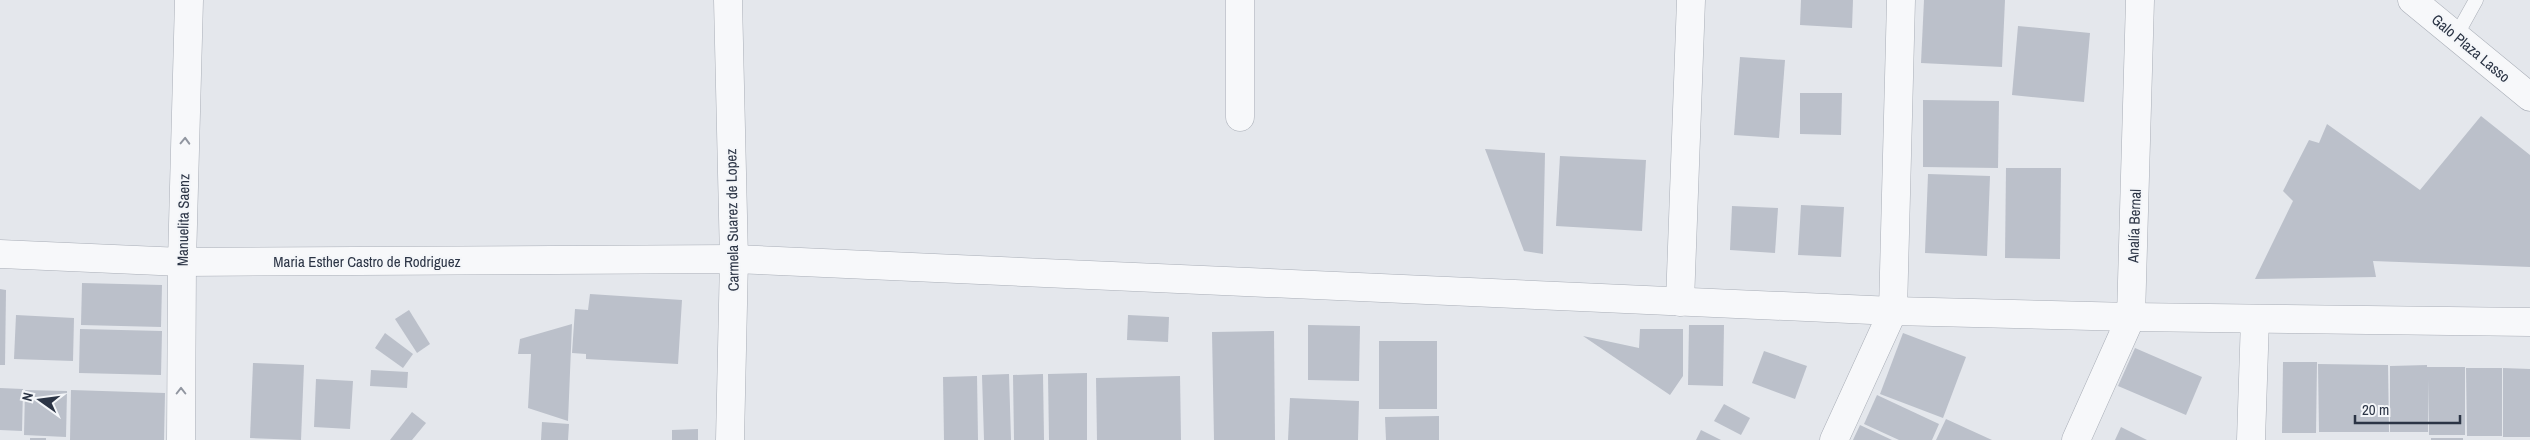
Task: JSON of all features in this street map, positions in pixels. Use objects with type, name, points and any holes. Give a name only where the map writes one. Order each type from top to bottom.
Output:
[{"type":"street","name":"Manuelita Saenz","points":[[181,440],[182,262],[189,0]]},
{"type":"street","name":"Carmela Suarez de Lopez","points":[[728,0],[734,259],[730,440]]},
{"type":"street","points":[[1240,0],[1240,117]]},
{"type":"street","points":[[1680,302],[1692,0]]},
{"type":"street","points":[[1834,440],[1894,312],[1900,0]]},
{"type":"street","name":"Analía Bernal","points":[[2076,440],[2131,317],[2140,0]]},
{"type":"street","name":"Galo Plaza Lasso","points":[[2412,0],[2530,97]]},
{"type":"street","name":"Maria Esther Castro de Rodriguez","points":[[0,254],[182,262],[734,259],[1894,312],[2530,322]]},
{"type":"street","points":[[2251,440],[2255,319]]},
{"type":"lane","points":[[2456,36],[2476,0]]},
{"type":"building","points":[[1801,0],[1853,0],[1852,28],[1800,25]]},
{"type":"building","points":[[1924,0],[2005,0],[2002,67],[1921,63]]},
{"type":"building","points":[[2018,26],[2090,33],[2084,102],[2012,95]]},
{"type":"building","points":[[1740,57],[1785,60],[1779,138],[1734,135]]},
{"type":"building","points":[[1800,93],[1842,93],[1841,135],[1800,134]]},
{"type":"building","points":[[1923,100],[1999,101],[1998,168],[1923,167]]},
{"type":"building","points":[[2481,116],[2530,155],[2530,267],[2373,261],[2376,277],[2255,279],[2293,201],[2283,191],[2309,140],[2319,143],[2327,124],[2420,190]]},
{"type":"building","points":[[1485,149],[1545,153],[1543,254],[1524,251]]},
{"type":"building","points":[[1560,156],[1646,160],[1642,231],[1556,226]]},
{"type":"building","points":[[2006,168],[2061,168],[2060,259],[2005,258]]},
{"type":"building","points":[[1928,174],[1990,176],[1987,256],[1925,253]]},
{"type":"building","points":[[1801,205],[1844,207],[1841,257],[1798,255]]},
{"type":"building","points":[[1732,206],[1778,208],[1775,253],[1730,250]]},
{"type":"building","points":[[82,283],[162,285],[161,327],[81,325]]},
{"type":"building","points":[[0,289],[6,290],[5,365],[0,365]]},
{"type":"building","points":[[590,294],[682,300],[678,364],[586,359],[586,354],[572,353],[575,309],[588,310]]},
{"type":"building","points":[[409,310],[430,344],[417,353],[395,319]]},
{"type":"building","points":[[16,315],[74,318],[73,361],[14,359]]},
{"type":"building","points":[[1128,315],[1169,317],[1168,342],[1127,340]]},
{"type":"building","points":[[572,324],[568,421],[528,408],[531,354],[518,354],[520,339]]},
{"type":"building","points":[[1308,325],[1360,326],[1359,381],[1308,380]]},
{"type":"building","points":[[1689,325],[1724,325],[1723,386],[1688,385]]},
{"type":"building","points":[[80,329],[162,331],[161,375],[79,373]]},
{"type":"building","points":[[1640,329],[1683,329],[1683,376],[1670,395],[1583,336],[1639,348]]},
{"type":"building","points":[[1274,331],[1275,440],[1214,440],[1212,332]]},
{"type":"building","points":[[385,333],[413,354],[403,368],[375,348]]},
{"type":"building","points":[[1903,333],[1966,357],[1943,418],[1880,394]]},
{"type":"building","points":[[1379,341],[1437,341],[1437,409],[1379,409]]},
{"type":"building","points":[[2135,348],[2202,377],[2186,415],[2118,386]]},
{"type":"building","points":[[1764,351],[1807,366],[1795,399],[1752,383]]},
{"type":"building","points":[[2283,362],[2317,362],[2316,433],[2282,433]]},
{"type":"building","points":[[253,363],[304,365],[301,440],[250,438]]},
{"type":"building","points":[[2318,364],[2388,365],[2389,432],[2319,432]]},
{"type":"building","points":[[2427,365],[2427,367],[2465,367],[2465,435],[2429,435],[2428,379],[2428,432],[2390,432],[2390,366]]},
{"type":"building","points":[[2466,368],[2502,368],[2502,436],[2467,436]]},
{"type":"building","points":[[2503,368],[2530,369],[2530,437],[2503,437]]},
{"type":"building","points":[[371,370],[408,372],[407,388],[370,386]]},
{"type":"building","points":[[1087,373],[1087,440],[1049,440],[1048,374]]},
{"type":"building","points":[[1009,374],[1011,440],[984,440],[982,375]]},
{"type":"building","points":[[1043,374],[1044,440],[1014,440],[1013,375]]},
{"type":"building","points":[[977,376],[978,440],[944,440],[943,377]]},
{"type":"building","points":[[1180,376],[1181,440],[1097,440],[1096,378]]},
{"type":"building","points":[[316,379],[353,381],[350,429],[314,427]]},
{"type":"building","points":[[0,388],[23,389],[22,431],[0,430]]},
{"type":"building","points":[[25,390],[67,391],[66,437],[24,435]]},
{"type":"building","points":[[71,390],[165,393],[164,440],[70,440]]},
{"type":"building","points":[[1877,395],[1939,424],[1932,440],[1899,440],[1864,424]]},
{"type":"building","points":[[1290,398],[1359,401],[1358,440],[1288,440]]},
{"type":"building","points":[[1724,404],[1750,418],[1741,435],[1714,421]]},
{"type":"building","points":[[412,412],[426,423],[412,440],[390,440]]},
{"type":"building","points":[[1439,416],[1439,440],[1386,440],[1385,417]]},
{"type":"building","points":[[1946,419],[1992,440],[1936,440]]},
{"type":"building","points":[[542,422],[569,424],[568,440],[541,440]]},
{"type":"building","points":[[1860,425],[1892,440],[1853,440]]},
{"type":"building","points":[[2121,427],[2147,440],[2115,440]]},
{"type":"building","points":[[698,429],[698,440],[672,440],[672,430]]},
{"type":"building","points":[[1701,430],[1721,440],[1696,440]]},
{"type":"building","points":[[30,438],[46,438],[46,440],[30,440]]},
{"type":"building","points":[[2431,438],[2463,438],[2463,440],[2431,440]]}]
